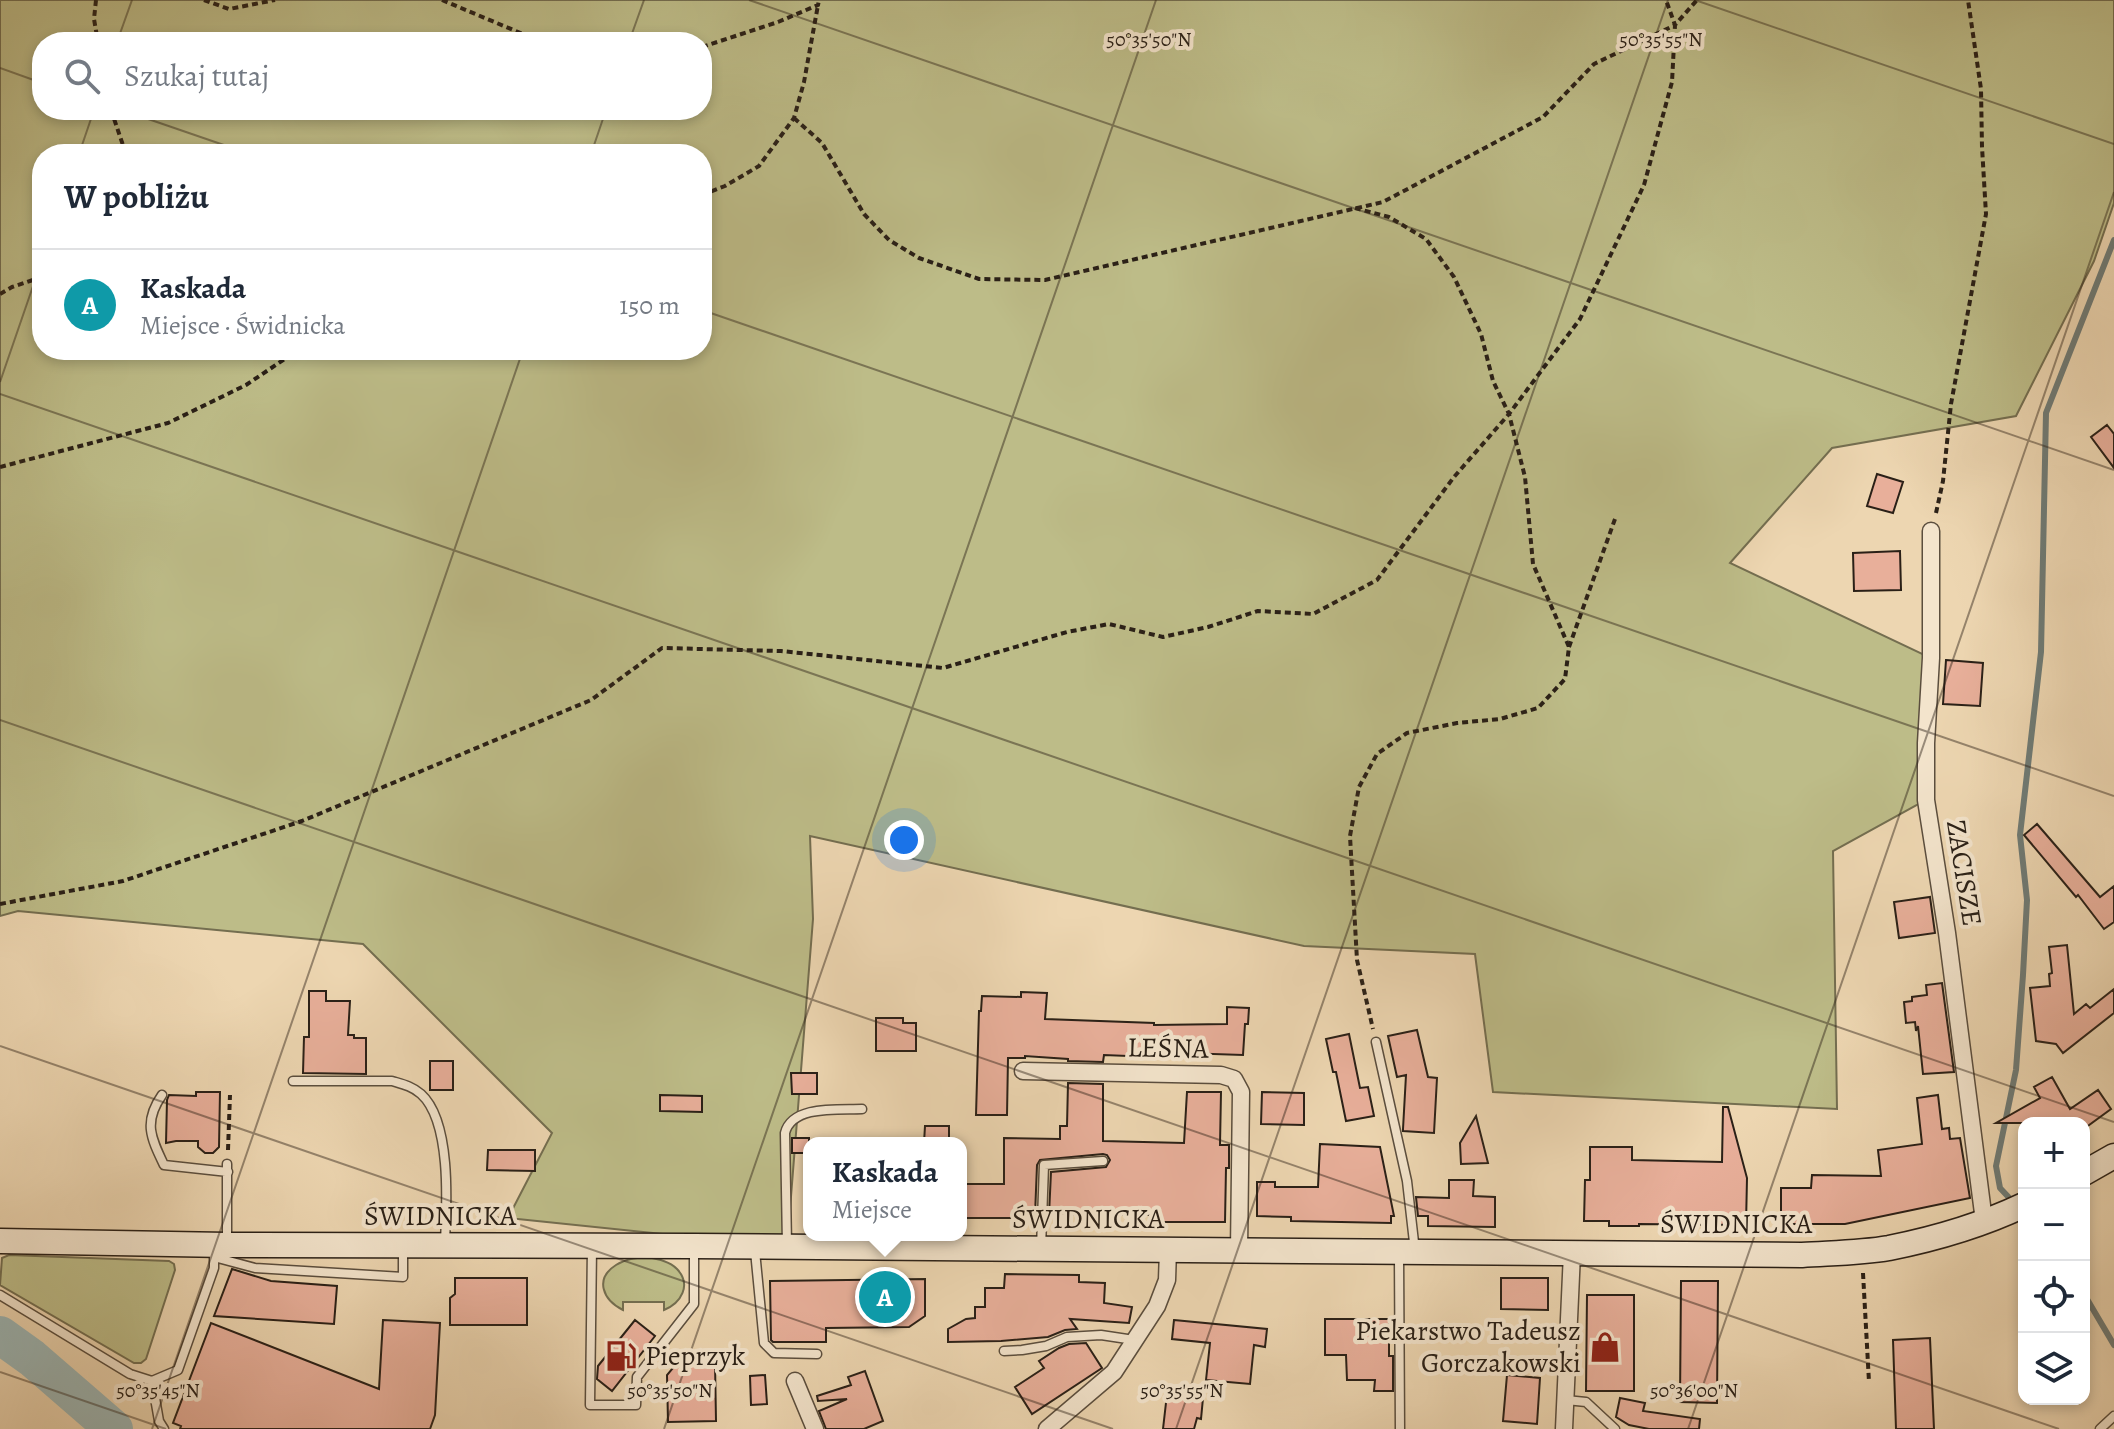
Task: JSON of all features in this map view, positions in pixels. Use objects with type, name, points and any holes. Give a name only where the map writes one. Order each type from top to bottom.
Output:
[{"type":"street","name":"ZACISZE","points":[[1931,531],[1926,800],[1947,933],[1984,1221]]},
{"type":"street","name":"LEŚNA","points":[[1023,1071],[1221,1075],[1234,1079],[1241,1092],[1239,1250]]},
{"type":"street","points":[[2090,1170],[2114,1156]]},
{"type":"street","name":"ŚWIDNICKA","points":[[0,1241],[219,1249],[787,1247],[868,1242],[1041,1249],[1802,1255],[1889,1247],[1961,1229],[2018,1208]]},
{"type":"street","points":[[1047,1429],[1114,1372],[1157,1306],[1167,1280],[1168,1250]]},
{"type":"street","points":[[1564,1429],[1572,1253]]},
{"type":"street","points":[[795,1381],[815,1429]]},
{"type":"lane","points":[[1376,1042],[1407,1181],[1400,1429]]},
{"type":"lane","points":[[293,1081],[392,1081],[407,1085],[421,1094],[434,1114],[442,1136],[445,1246]]},
{"type":"lane","points":[[0,1295],[130,1374],[152,1381],[178,1370],[219,1249],[228,1168],[164,1165],[150,1138],[153,1108],[162,1095]]},
{"type":"lane","points":[[787,1247],[787,1125],[800,1114],[862,1109]]},
{"type":"lane","points":[[1041,1249],[1044,1165],[1103,1161]]},
{"type":"lane","points":[[592,1246],[590,1405],[636,1405],[637,1377],[694,1304],[694,1246]]},
{"type":"lane","points":[[755,1246],[764,1343],[774,1353],[817,1354]]},
{"type":"lane","points":[[1004,1351],[1046,1346],[1067,1337],[1101,1335],[1134,1341]]},
{"type":"lane","points":[[152,1381],[159,1421],[164,1429]]},
{"type":"lane","points":[[1566,1400],[1586,1402],[1615,1429]]},
{"type":"lane","points":[[2100,1429],[2114,1416]]},
{"type":"path","points":[[96,0],[96,32]]},
{"type":"path","points":[[204,0],[229,9],[275,0]]},
{"type":"path","points":[[442,0],[518,32]]},
{"type":"path","points":[[0,904],[123,881],[302,821],[591,700],[662,648],[781,651],[943,668],[1067,632],[1109,624],[1163,637],[1258,611],[1313,614],[1377,580],[1454,477],[1509,414],[1580,319],[1644,185],[1672,82],[1675,25],[1666,0]]},
{"type":"path","points":[[794,118],[822,143],[864,214],[889,240],[919,258],[979,279],[1045,280],[1383,202],[1543,117],[1594,64],[1675,25],[1697,0]]},
{"type":"path","points":[[1931,531],[1943,481],[1951,404],[1986,214],[1981,89],[1968,0]]},
{"type":"path","points":[[712,44],[778,22],[818,2]]},
{"type":"path","points":[[712,191],[759,166],[794,118],[804,82],[818,2]]},
{"type":"path","points":[[114,120],[123,144]]},
{"type":"path","points":[[1355,208],[1389,217],[1426,239],[1454,277],[1481,334],[1493,381],[1509,414],[1525,477],[1533,564],[1569,647]]},
{"type":"path","points":[[0,294],[32,280]]},
{"type":"path","points":[[0,467],[168,423],[246,385],[283,360]]},
{"type":"path","points":[[1376,1042],[1357,960],[1350,836],[1359,787],[1377,754],[1407,733],[1457,723],[1500,719],[1538,708],[1565,679],[1569,647],[1615,519]]},
{"type":"path","points":[[228,1168],[230,1095]]},
{"type":"path","points":[[1862,1251],[1869,1382]]},
{"type":"shaded area","points":[[0,0],[2114,0],[2114,203],[2094,261],[2016,416],[1832,448],[1730,563],[1931,658],[1926,800],[1833,851],[1837,1109],[1493,1092],[1475,954],[1304,946],[810,836],[813,919],[787,1247],[508,1218],[552,1133],[363,944],[18,911],[0,916]]},
{"type":"shaded area","points":[[9,1255],[169,1261],[174,1264],[175,1270],[146,1359],[134,1363],[0,1285],[2,1258]]},
{"type":"shaded area","points":[[647,1257],[667,1262],[677,1269],[684,1281],[680,1298],[664,1310],[664,1302],[623,1302],[623,1310],[606,1295],[605,1277],[619,1263]]},
{"type":"building","points":[[2107,425],[2114,434],[2114,468],[2091,437]]},
{"type":"building","points":[[1877,474],[1903,482],[1893,513],[1867,506]]},
{"type":"building","points":[[1900,551],[1901,590],[1854,591],[1853,553]]},
{"type":"building","points":[[1946,660],[1983,663],[1980,706],[1943,704]]},
{"type":"building","points":[[2037,824],[2100,897],[2114,886],[2114,922],[2104,929],[2024,835]]},
{"type":"building","points":[[1930,897],[1935,933],[1899,938],[1894,902]]},
{"type":"building","points":[[2067,945],[2074,1014],[2086,1004],[2090,1008],[2114,989],[2114,1013],[2063,1053],[2056,1044],[2036,1041],[2030,988],[2050,986],[2049,947]]},
{"type":"building","points":[[1942,983],[1954,1072],[1923,1074],[1918,1026],[1916,1031],[1915,1022],[1906,1023],[1904,1002],[1912,1001],[1912,997],[1927,995],[1926,985]]},
{"type":"building","points":[[309,991],[326,991],[326,1001],[350,1001],[348,1035],[366,1038],[366,1074],[303,1073],[304,1037],[309,1037]]},
{"type":"building","points":[[1021,992],[1047,993],[1045,1019],[1154,1025],[1227,1024],[1227,1007],[1249,1008],[1243,1055],[1153,1052],[1153,1057],[1104,1055],[1103,1062],[1025,1056],[1008,1058],[1007,1115],[976,1115],[982,996],[1021,997]]},
{"type":"building","points":[[876,1018],[903,1018],[903,1023],[916,1023],[916,1051],[876,1051]]},
{"type":"building","points":[[1417,1030],[1428,1077],[1437,1078],[1434,1133],[1403,1131],[1406,1075],[1397,1077],[1388,1036]]},
{"type":"building","points":[[1349,1034],[1360,1088],[1368,1087],[1374,1116],[1346,1121],[1326,1039]]},
{"type":"building","points":[[430,1061],[453,1061],[453,1090],[430,1090]]},
{"type":"building","points":[[791,1073],[817,1073],[817,1094],[792,1094]]},
{"type":"building","points":[[2052,1077],[2070,1109],[2098,1090],[2111,1109],[2090,1124],[2090,1117],[2018,1117],[2018,1123],[1996,1123],[2040,1098],[2034,1087]]},
{"type":"building","points":[[1068,1083],[1103,1084],[1103,1141],[1184,1143],[1187,1092],[1221,1092],[1220,1145],[1229,1145],[1225,1222],[1161,1222],[1161,1215],[1049,1215],[1051,1172],[1106,1167],[1110,1160],[1103,1154],[1040,1160],[1037,1165],[1035,1215],[1031,1218],[967,1218],[967,1184],[1004,1184],[1004,1138],[1060,1139],[1060,1126],[1067,1126]]},
{"type":"building","points":[[196,1092],[220,1092],[219,1147],[213,1153],[205,1153],[198,1147],[198,1141],[166,1143],[169,1095],[196,1096]]},
{"type":"building","points":[[1262,1092],[1304,1093],[1304,1125],[1261,1124]]},
{"type":"building","points":[[660,1095],[702,1096],[702,1112],[660,1111]]},
{"type":"building","points":[[1938,1095],[1942,1129],[1949,1128],[1950,1139],[1960,1138],[1970,1198],[1845,1224],[1781,1224],[1781,1188],[1811,1188],[1812,1175],[1881,1176],[1878,1150],[1922,1144],[1917,1098]]},
{"type":"building","points":[[1723,1107],[1728,1107],[1747,1178],[1746,1225],[1609,1226],[1609,1221],[1584,1221],[1585,1180],[1590,1180],[1590,1147],[1632,1147],[1632,1160],[1722,1162]]},
{"type":"building","points":[[1476,1116],[1488,1163],[1461,1164],[1460,1143]]},
{"type":"building","points":[[925,1126],[949,1126],[949,1137],[924,1137]]},
{"type":"building","points":[[792,1138],[803,1138],[803,1153],[792,1153]]},
{"type":"building","points":[[1320,1144],[1380,1147],[1394,1216],[1391,1216],[1391,1223],[1291,1221],[1291,1217],[1257,1216],[1257,1182],[1275,1182],[1275,1187],[1318,1187]]},
{"type":"building","points":[[488,1150],[535,1150],[535,1171],[487,1170]]},
{"type":"building","points":[[1449,1180],[1474,1180],[1473,1196],[1495,1197],[1495,1227],[1428,1226],[1428,1216],[1418,1216],[1416,1197],[1449,1198]]},
{"type":"building","points":[[232,1269],[271,1281],[337,1286],[334,1324],[214,1316]]},
{"type":"building","points":[[1005,1274],[1079,1275],[1079,1282],[1105,1283],[1104,1303],[1132,1307],[1129,1323],[1070,1319],[1077,1329],[1048,1337],[948,1342],[948,1329],[966,1319],[975,1318],[975,1307],[985,1307],[985,1288],[1004,1288]]},
{"type":"building","points":[[455,1278],[527,1278],[527,1325],[450,1325],[450,1298],[455,1294]]},
{"type":"building","points":[[1501,1278],[1548,1278],[1548,1310],[1501,1309]]},
{"type":"building","points":[[925,1279],[925,1316],[909,1327],[826,1328],[826,1342],[771,1340],[770,1281]]},
{"type":"building","points":[[1681,1281],[1718,1281],[1717,1403],[1680,1402]]},
{"type":"building","points":[[1587,1295],[1634,1295],[1634,1391],[1586,1391]]},
{"type":"building","points":[[1325,1319],[1389,1319],[1393,1391],[1374,1391],[1375,1380],[1347,1380],[1346,1355],[1325,1355]]},
{"type":"building","points":[[383,1320],[440,1323],[435,1415],[430,1429],[180,1429],[181,1426],[173,1423],[211,1323],[379,1389]]},
{"type":"building","points":[[635,1320],[655,1336],[612,1391],[597,1379],[598,1366]]},
{"type":"building","points":[[1174,1320],[1267,1329],[1265,1347],[1254,1345],[1250,1384],[1206,1380],[1210,1343],[1172,1339]]},
{"type":"building","points":[[1930,1338],[1934,1429],[1896,1429],[1893,1340]]},
{"type":"building","points":[[1086,1343],[1102,1368],[1032,1414],[1015,1387],[1044,1368],[1039,1361],[1059,1348]]},
{"type":"building","points":[[715,1362],[716,1421],[668,1422],[667,1375],[677,1363]]},
{"type":"building","points":[[865,1371],[883,1421],[864,1429],[826,1429],[819,1411],[847,1399],[818,1401],[817,1396],[851,1385],[848,1377]]},
{"type":"building","points":[[765,1375],[767,1404],[751,1405],[750,1376]]},
{"type":"building","points":[[1507,1375],[1540,1378],[1537,1424],[1503,1421]]},
{"type":"building","points":[[1167,1394],[1203,1398],[1201,1419],[1197,1418],[1194,1429],[1163,1429]]},
{"type":"building","points":[[1620,1398],[1645,1403],[1643,1411],[1700,1419],[1699,1429],[1649,1429],[1629,1425],[1616,1417]]},
{"type":"waterway","points":[[2015,1204],[2000,1188],[1996,1166],[2016,1070],[2023,975],[2027,900],[2020,835],[2041,652],[2046,413],[2114,240]]},
{"type":"waterway","points":[[2090,1304],[2114,1345]]},
{"type":"waterway","points":[[0,1335],[32,1358],[114,1429]]},
{"type":"place","name":"Kaskada","points":[[885,1297]]},
{"type":"place","name":"Piekarstwo Tadeusz Gorczakowski","points":[[1605,1347]]},
{"type":"place","name":"Pieprzyk","points":[[621,1356]]}]
